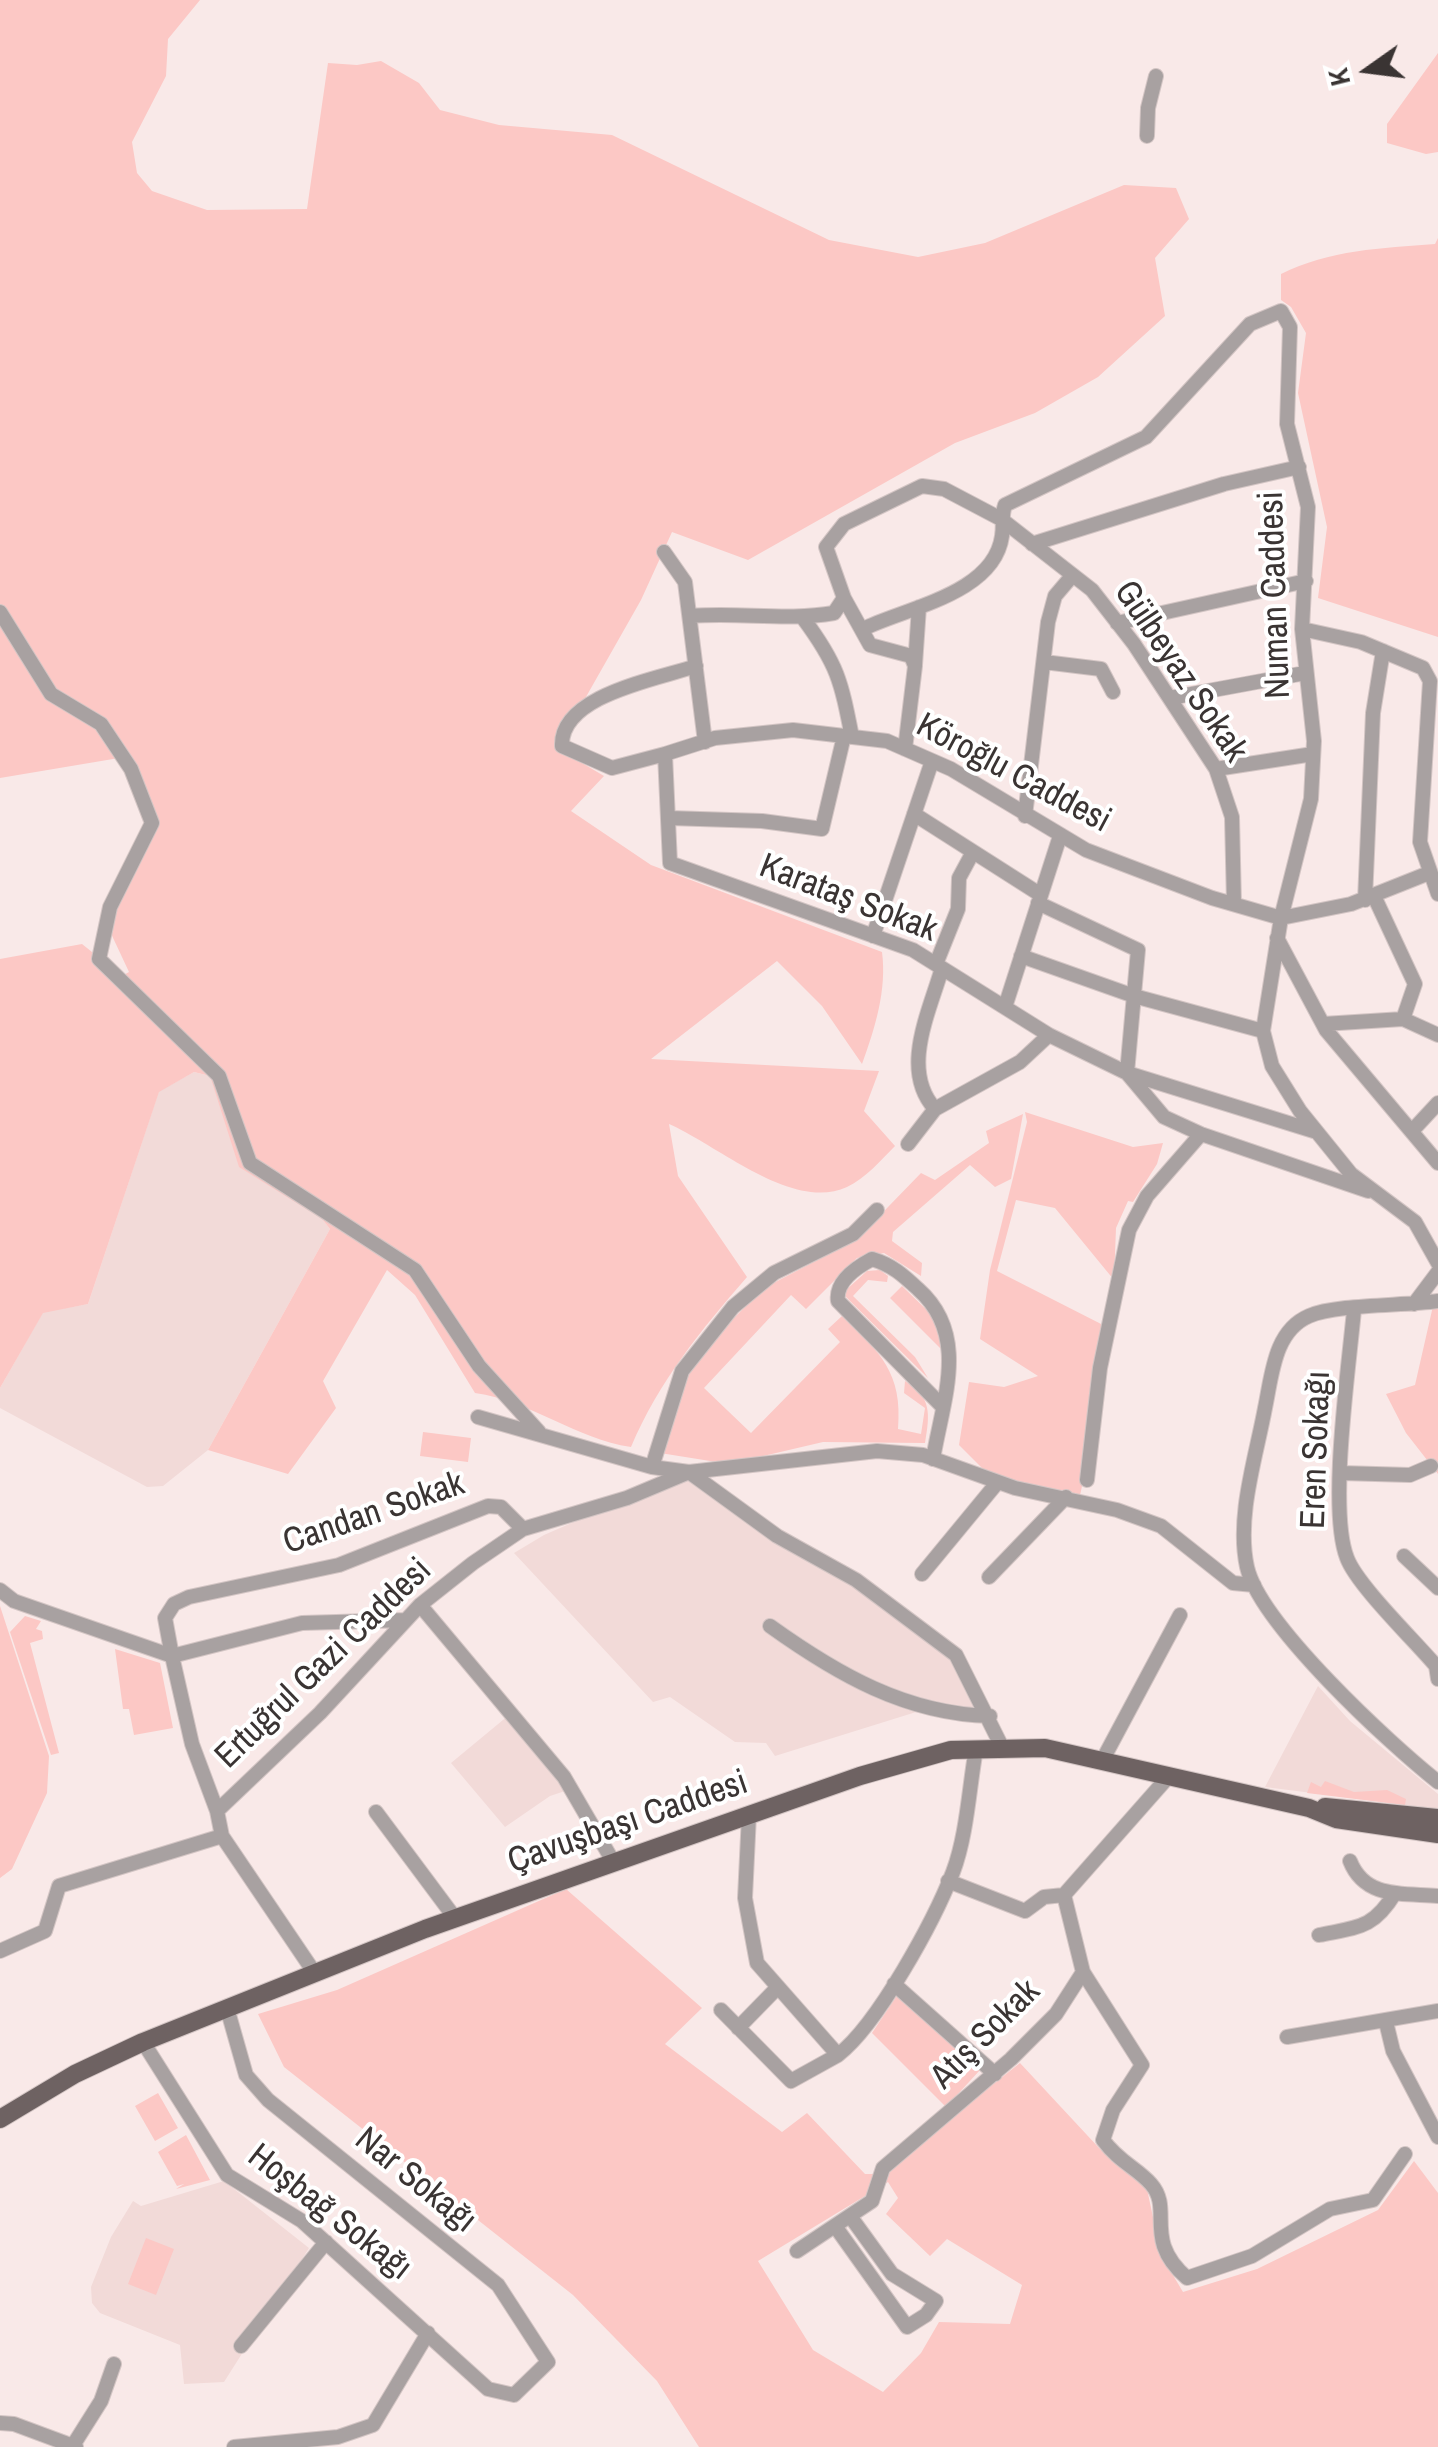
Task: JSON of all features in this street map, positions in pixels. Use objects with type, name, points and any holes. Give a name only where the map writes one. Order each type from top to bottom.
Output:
[{"type":"main road","name":"Çavuşbaşı Caddesi","points":[[0,2120],[75,2074],[314,1972],[749,1815],[952,1750],[1045,1748],[1309,1808],[1438,1818]]},
{"type":"main road","name":"Çavuşbaşı Caddesi","points":[[1309,1808],[1336,1819],[1438,1834]]},
{"type":"street","points":[[1147,136],[1148,108],[1156,76]]},
{"type":"street","name":"Numan Caddesi","points":[[1000,519],[1005,504],[1146,437],[1250,324],[1281,311],[1290,327],[1287,424],[1308,507],[1302,629],[1313,754],[1311,799],[1277,937]]},
{"type":"street","points":[[1032,544],[1224,484],[1299,466]]},
{"type":"street","name":"Gülbeyaz Sokak","points":[[844,598],[826,547],[844,524],[922,486],[944,490],[1000,519],[1092,590],[1216,769],[1232,818],[1234,904]]},
{"type":"street","points":[[862,629],[951,598],[994,554],[1002,536],[1000,519]]},
{"type":"street","points":[[664,552],[685,582],[705,742]]},
{"type":"street","points":[[1025,816],[1055,596],[1072,576]]},
{"type":"street","points":[[1117,623],[1306,580]]},
{"type":"street","points":[[691,616],[744,612],[804,618],[834,613],[844,598],[870,645],[911,656],[915,666]]},
{"type":"street","points":[[906,749],[919,606]]},
{"type":"street","points":[[0,612],[51,694],[102,724],[132,769],[152,822],[110,907],[99,958],[219,1076],[250,1164],[415,1270],[479,1366],[538,1432]]},
{"type":"street","points":[[665,754],[669,818],[762,821],[822,829],[848,736],[843,683],[831,655],[804,618]]},
{"type":"street","points":[[1302,629],[1383,651],[1423,668],[1430,681],[1420,842],[1438,894]]},
{"type":"street","points":[[1383,651],[1373,713],[1369,898],[1415,984],[1403,1019]]},
{"type":"street","points":[[1044,662],[1100,669],[1113,692]]},
{"type":"street","name":"Köroğlu Caddesi","points":[[696,666],[587,702],[572,716],[562,746],[612,768],[705,742],[792,730],[886,741],[932,761],[1086,850],[1281,918],[1369,898],[1429,874]]},
{"type":"street","points":[[1170,698],[1305,674]]},
{"type":"street","points":[[1216,769],[1313,754]]},
{"type":"street","points":[[873,936],[932,761]]},
{"type":"street","points":[[914,814],[1040,899],[1138,950],[1127,1073],[1164,1117],[1201,1134],[1383,1196]]},
{"type":"street","name":"Karataş Sokak","points":[[669,818],[670,863],[873,936],[939,966],[1049,1035]]},
{"type":"street","points":[[1005,1007],[1060,836]]},
{"type":"street","points":[[936,1109],[920,1092],[917,1059],[939,966],[958,908],[959,878],[973,852]]},
{"type":"street","points":[[1277,937],[1323,1024],[1438,1163]]},
{"type":"street","points":[[1277,937],[1264,1031],[1272,1066],[1317,1132],[1352,1174],[1414,1222],[1438,1263]]},
{"type":"street","points":[[1021,956],[1134,996],[1264,1031]]},
{"type":"street","points":[[1323,1024],[1403,1019],[1438,1035]]},
{"type":"street","points":[[908,1144],[936,1109],[1020,1062],[1049,1035],[1127,1073],[1317,1132]]},
{"type":"street","points":[[1412,1131],[1438,1103]]},
{"type":"street","points":[[1087,1480],[1100,1368],[1129,1230],[1148,1196],[1201,1134]]},
{"type":"street","points":[[652,1466],[682,1371],[733,1307],[774,1274],[853,1234],[877,1210]]},
{"type":"street","points":[[933,1459],[942,1406],[950,1348],[944,1317],[891,1265],[872,1259],[840,1286],[838,1301],[942,1406]]},
{"type":"street","points":[[1414,1304],[1438,1272]]},
{"type":"street","points":[[1438,1300],[1306,1317],[1287,1335],[1275,1358],[1248,1501],[1245,1550],[1254,1585],[1362,1717],[1438,1782]]},
{"type":"street","name":"Eren Sokağı","points":[[1354,1310],[1341,1473],[1342,1536],[1348,1561],[1436,1666],[1438,1679]]},
{"type":"street","points":[[478,1416],[652,1466],[690,1472],[776,1536],[856,1580],[956,1655],[1003,1748]]},
{"type":"street","name":"Ertuğrul Gazi Caddesi","points":[[217,1811],[320,1713],[420,1605],[523,1528],[626,1498],[690,1472],[877,1451],[933,1459],[998,1482],[1066,1497],[1161,1526],[1233,1583],[1254,1585]]},
{"type":"street","points":[[1341,1473],[1410,1475],[1431,1466]]},
{"type":"street","points":[[922,1574],[998,1482]]},
{"type":"street","points":[[989,1577],[1066,1497]]},
{"type":"street","name":"Candan Sokak","points":[[172,1656],[166,1618],[181,1600],[338,1565],[488,1506],[501,1507],[523,1528]]},
{"type":"street","points":[[1404,1556],[1438,1588]]},
{"type":"street","points":[[0,1590],[14,1600],[172,1656],[302,1623],[405,1620]]},
{"type":"street","points":[[420,1605],[564,1776],[614,1863]]},
{"type":"street","points":[[1102,1761],[1180,1616]]},
{"type":"street","points":[[770,1626],[827,1666],[884,1694],[953,1715],[990,1716]]},
{"type":"street","points":[[172,1656],[192,1744],[222,1836],[314,1972]]},
{"type":"street","points":[[720,2010],[791,2081],[855,2042],[894,1984],[948,1881],[976,1749]]},
{"type":"street","points":[[948,1881],[1026,1911],[1044,1897],[1064,1895],[1169,1776]]},
{"type":"street","points":[[376,1812],[455,1918]]},
{"type":"street","points":[[749,1815],[745,1898],[757,1963],[838,2055]]},
{"type":"street","points":[[0,1951],[45,1931],[59,1886],[222,1836]]},
{"type":"street","points":[[1350,1861],[1357,1879],[1381,1892],[1438,1896]]},
{"type":"street","points":[[1320,1935],[1361,1927],[1380,1918],[1395,1893]]},
{"type":"street","name":"Atış Sokak","points":[[797,2251],[872,2201],[883,2168],[995,2074],[1056,2014],[1083,1972],[1064,1895]]},
{"type":"street","points":[[1083,1972],[1142,2065],[1113,2110],[1103,2140],[1118,2161],[1150,2183],[1159,2200],[1162,2252],[1187,2278],[1252,2256],[1330,2209],[1373,2200],[1405,2154]]},
{"type":"street","points":[[894,1984],[995,2074]]},
{"type":"street","points":[[738,2028],[778,1987]]},
{"type":"street","name":"Nar Sokağı","points":[[227,2008],[246,2075],[268,2100],[498,2285],[548,2362],[514,2395]]},
{"type":"street","points":[[1286,2037],[1438,2010]]},
{"type":"street","points":[[1386,2022],[1393,2051],[1438,2136]]},
{"type":"street","name":"Hoşbağ Sokağı","points":[[143,2042],[227,2175],[302,2221],[488,2389],[514,2395]]},
{"type":"street","points":[[835,2226],[908,2328],[914,2325],[936,2301],[892,2274],[850,2216]]},
{"type":"street","points":[[241,2346],[326,2242]]},
{"type":"street","points":[[234,2447],[338,2437],[373,2426],[428,2333]]},
{"type":"street","points":[[0,2424],[74,2447],[101,2401],[114,2364]]},
{"type":"street","points":[[31,2447],[32,2431]]},
{"type":"shaded area","points":[[0,0],[200,0],[168,39],[166,76],[132,142],[137,173],[152,191],[207,210],[307,209],[328,63],[357,65],[381,61],[419,83],[440,110],[499,125],[612,135],[829,240],[918,257],[985,243],[1124,185],[1176,188],[1189,219],[1155,258],[1165,316],[1098,377],[1035,413],[955,443],[748,560],[672,532],[641,600],[557,748],[604,776],[571,811],[651,865],[882,952],[881,995],[862,1064],[822,1006],[777,961],[651,1059],[879,1071],[864,1111],[895,1146],[867,1174],[847,1187],[826,1192],[803,1191],[756,1173],[669,1124],[678,1176],[747,1277],[668,1378],[631,1447],[591,1436],[496,1397],[475,1393],[415,1295],[387,1270],[323,1381],[336,1408],[288,1474],[208,1450],[330,1229],[322,1219],[239,1167],[210,1076],[194,1072],[159,1092],[88,1304],[43,1313],[0,1388],[0,959],[82,944],[122,976],[129,972],[107,925],[144,823],[119,758],[0,778]]},
{"type":"shaded area","points":[[1438,53],[1438,152],[1426,154],[1387,143],[1387,124]]},
{"type":"shaded area","points":[[1438,238],[1438,637],[1318,598],[1327,527],[1298,393],[1306,333],[1291,307],[1281,300],[1281,274],[1337,255],[1435,244]]},
{"type":"shaded area","points":[[194,1072],[210,1076],[330,1229],[208,1450],[163,1486],[147,1487],[0,1408],[0,1388],[43,1312],[88,1304],[159,1091]]},
{"type":"shaded area","points":[[1025,1112],[1133,1147],[1163,1143],[1157,1164],[1133,1202],[1128,1201],[1116,1228],[1114,1280],[1055,1208],[1016,1200],[997,1271],[1105,1326],[1089,1454],[1079,1500],[997,1483],[959,1445],[969,1382],[1004,1387],[1038,1376],[980,1339],[990,1270],[1027,1122]]},
{"type":"shaded area","points":[[1023,1114],[1011,1179],[995,1187],[970,1165],[893,1232],[892,1241],[922,1263],[921,1276],[884,1253],[857,1258],[806,1309],[791,1295],[704,1388],[751,1433],[840,1342],[828,1329],[842,1316],[886,1365],[897,1393],[898,1429],[921,1434],[925,1408],[904,1393],[905,1381],[925,1400],[928,1415],[925,1443],[823,1442],[729,1464],[660,1453],[685,1378],[764,1288],[856,1240],[921,1173],[935,1180],[989,1143],[986,1131]]},
{"type":"shaded area","points":[[880,1270],[888,1276],[887,1282],[868,1280],[853,1296],[915,1357],[928,1378],[845,1296],[846,1290],[867,1271]]},
{"type":"shaded area","points":[[902,1286],[936,1319],[941,1349],[890,1298]]},
{"type":"shaded area","points":[[1438,1305],[1438,1474],[1406,1433],[1386,1394],[1415,1385],[1433,1306]]},
{"type":"shaded area","points":[[423,1432],[471,1438],[468,1462],[420,1456]]},
{"type":"shaded area","points":[[689,1472],[856,1580],[956,1655],[990,1716],[929,1708],[775,1756],[766,1743],[735,1742],[670,1697],[653,1702],[514,1553],[544,1535]]},
{"type":"shaded area","points":[[0,1606],[49,1756],[47,1793],[12,1869],[0,1878]]},
{"type":"shaded area","points":[[25,1616],[41,1621],[36,1629],[42,1631],[43,1639],[30,1643],[59,1753],[51,1755],[10,1632]]},
{"type":"shaded area","points":[[115,1649],[160,1663],[173,1728],[134,1735],[129,1709],[123,1709]]},
{"type":"shaded area","points":[[1318,1686],[1350,1721],[1438,1794],[1438,1809],[1265,1787]]},
{"type":"shaded area","points":[[509,1715],[568,1790],[550,1796],[505,1827],[451,1763]]},
{"type":"shaded area","points":[[1325,1781],[1354,1792],[1387,1790],[1406,1799],[1405,1805],[1307,1793],[1311,1782],[1321,1787]]},
{"type":"shaded area","points":[[566,1889],[702,2008],[665,2044],[782,2132],[807,2113],[865,2174],[880,2174],[1020,2063],[1100,2149],[1147,2189],[1161,2255],[1183,2292],[1257,2269],[1378,2210],[1414,2161],[1438,2193],[1438,2447],[699,2447],[657,2381],[573,2295],[284,2067],[258,2014],[337,1990]],"holes":[[[888,2182],[898,2198],[886,2214],[930,2256],[947,2239],[1022,2285],[1010,2324],[939,2322],[921,2353],[883,2392],[813,2350],[758,2261]]]},
{"type":"shaded area","points":[[898,1994],[980,2070],[946,2107],[872,2033]]},
{"type":"shaded area","points":[[158,2093],[178,2128],[155,2141],[135,2106]]},
{"type":"shaded area","points":[[186,2135],[210,2180],[176,2189],[184,2184],[177,2186],[158,2152]]},
{"type":"shaded area","points":[[224,2181],[309,2248],[224,2382],[184,2384],[180,2345],[100,2313],[92,2303],[91,2287],[111,2237],[133,2201],[141,2206]]},
{"type":"shaded area","points":[[146,2238],[174,2249],[156,2295],[128,2284]]}]
